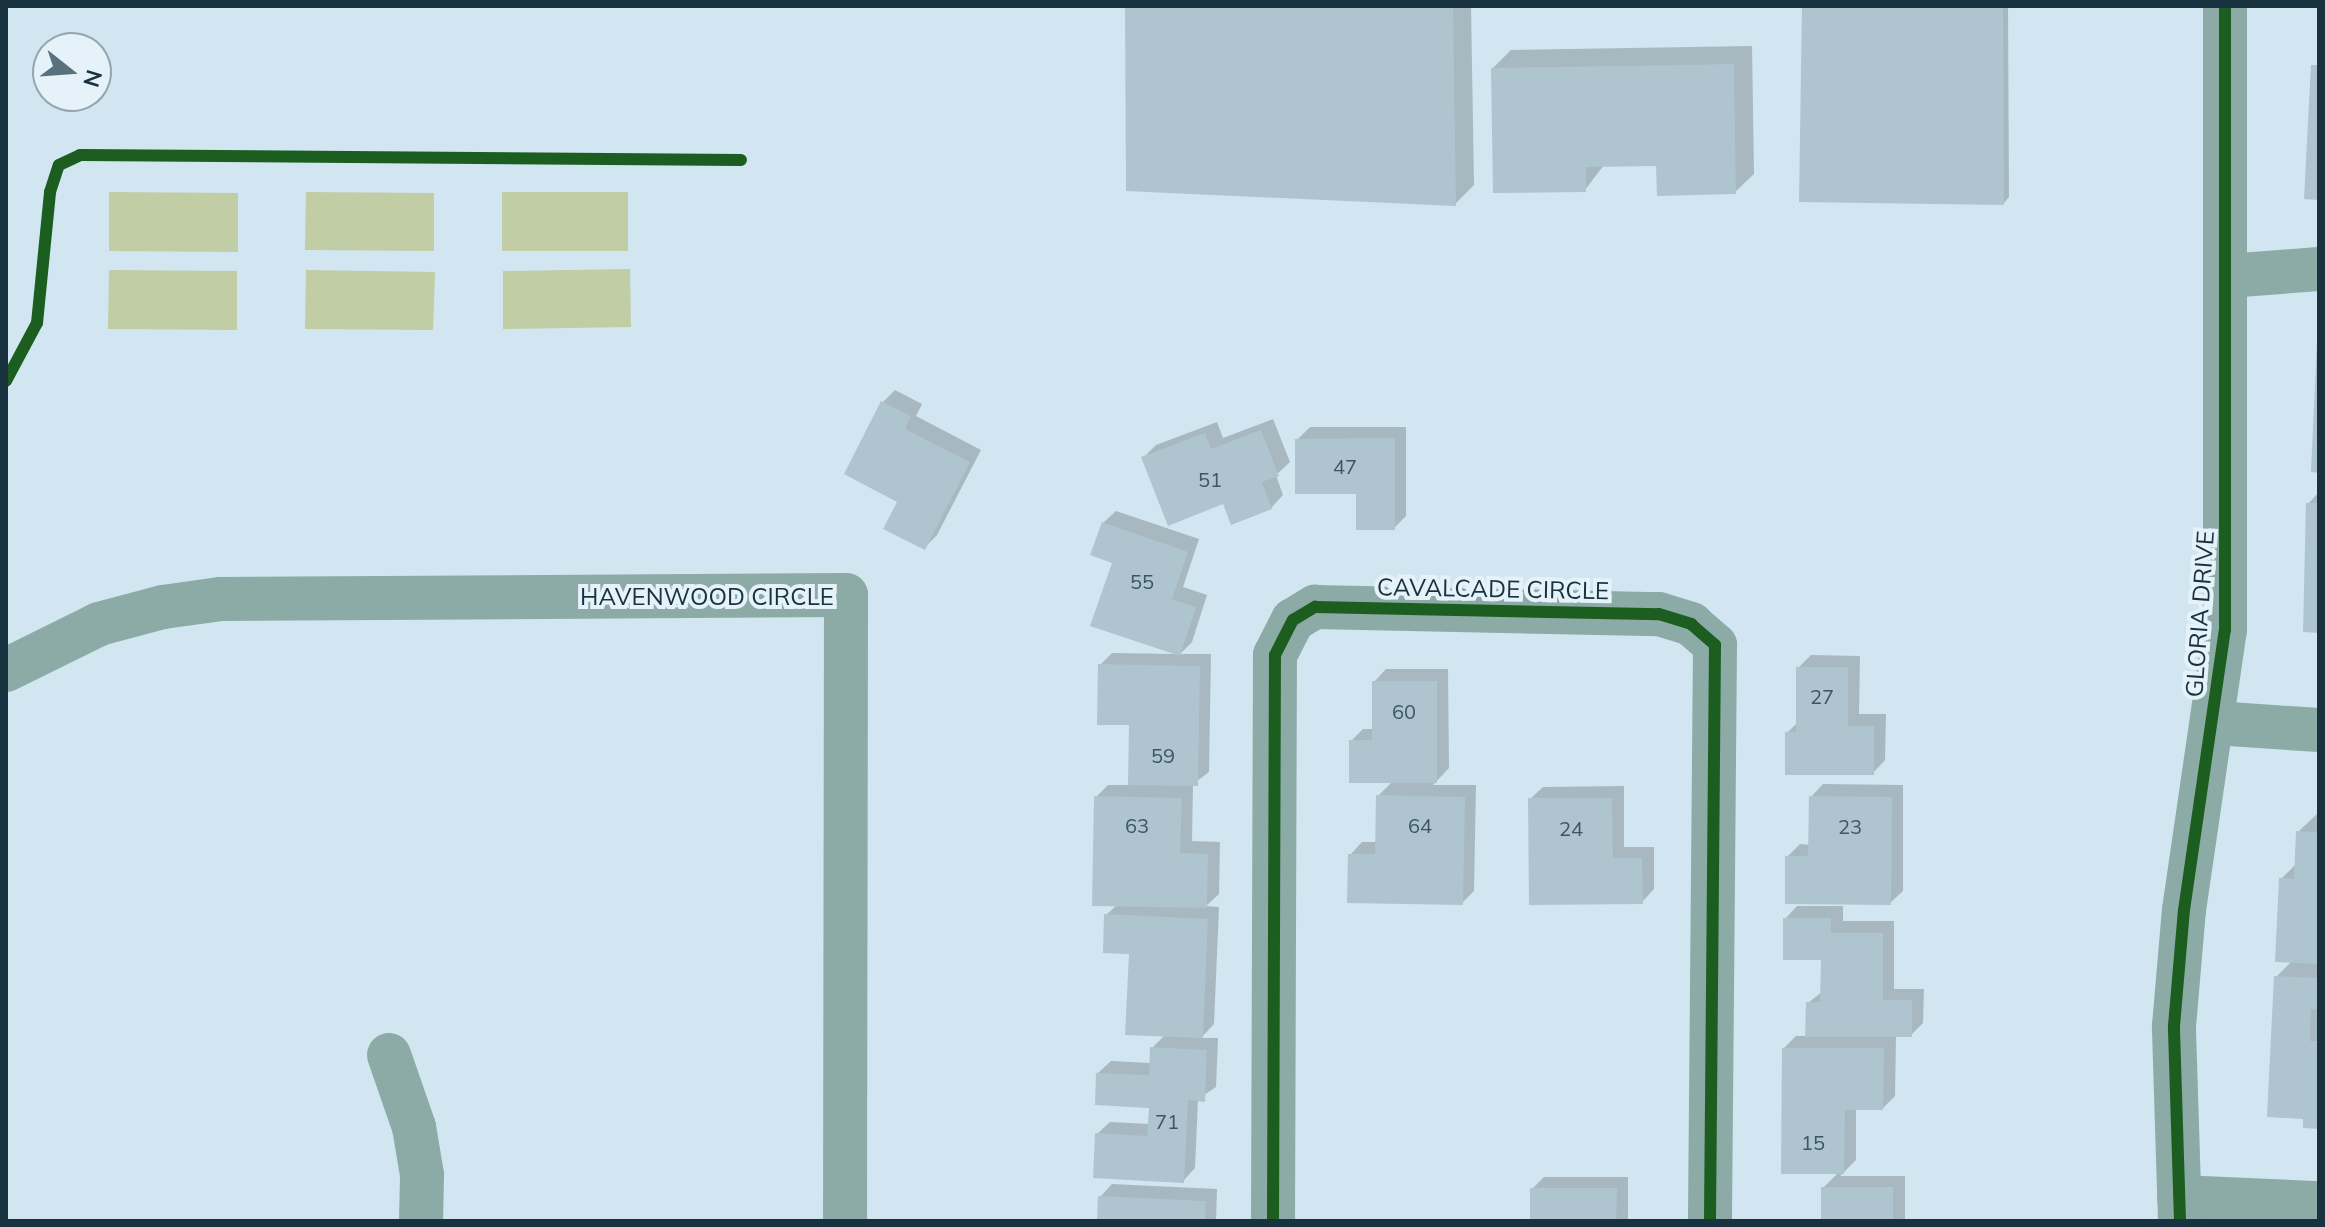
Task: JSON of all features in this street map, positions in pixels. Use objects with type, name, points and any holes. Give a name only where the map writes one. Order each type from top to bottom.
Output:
[{"type":"street","name":"GLORIA DRIVE","points":[[2180,1209],[2174,1026],[2184,910],[2215,723],[2227,570],[2225,6]]},
{"type":"street","points":[[2228,276],[2319,269]]},
{"type":"street","name":"HAVENWOOD CIRCLE","points":[[6,670],[99,624],[163,607],[221,599],[846,595],[845,1221]]},
{"type":"street","name":"CAVALCADE CIRCLE","points":[[1273,1221],[1275,655],[1293,620],[1315,607],[1659,614],[1691,624],[1715,645],[1710,1221]]},
{"type":"street","points":[[2215,723],[2319,730]]},
{"type":"street","points":[[389,1055],[414,1127],[422,1175],[421,1221]]},
{"type":"street","points":[[2180,1209],[2319,1203]]},
{"type":"green space","points":[[109,192],[238,193],[238,252],[109,251]]},
{"type":"green space","points":[[306,192],[434,193],[434,251],[305,250]]},
{"type":"green space","points":[[502,192],[628,192],[628,251],[502,251]]},
{"type":"green space","points":[[630,269],[631,327],[503,329],[503,271]]},
{"type":"green space","points":[[109,270],[237,271],[237,330],[108,329]]},
{"type":"green space","points":[[306,270],[435,272],[433,330],[305,329]]},
{"type":"building","points":[[1125,6],[1453,6],[1456,206],[1126,191]]},
{"type":"building","points":[[1802,6],[2003,6],[2004,205],[1799,202]]},
{"type":"building","points":[[1734,64],[1736,194],[1657,196],[1656,166],[1586,167],[1586,192],[1493,193],[1491,68]]},
{"type":"building","points":[[2311,65],[2319,65],[2319,200],[2304,199]]},
{"type":"building","points":[[2319,341],[2319,473],[2311,472]]},
{"type":"building","points":[[881,401],[911,416],[905,429],[970,462],[925,550],[883,529],[897,502],[844,474]]},
{"type":"building","points":[[1261,430],[1279,476],[1262,482],[1272,509],[1231,525],[1223,504],[1168,526],[1141,457],[1205,433],[1211,449]]},
{"type":"building","points":[[1395,438],[1395,530],[1356,530],[1356,494],[1295,494],[1295,439]]},
{"type":"building","points":[[2306,503],[2319,503],[2319,633],[2303,632]]},
{"type":"building","points":[[1102,522],[1188,552],[1172,599],[1196,607],[1180,656],[1090,626],[1112,563],[1090,555]]},
{"type":"building","points":[[1098,664],[1200,666],[1198,786],[1128,785],[1129,725],[1097,725]]},
{"type":"building","points":[[1796,667],[1848,667],[1848,726],[1874,726],[1874,775],[1785,775],[1785,732],[1796,732]]},
{"type":"building","points":[[1372,681],[1437,681],[1437,783],[1349,783],[1349,740],[1372,740]]},
{"type":"building","points":[[1376,795],[1465,797],[1463,905],[1347,903],[1348,854],[1375,854]]},
{"type":"building","points":[[1094,796],[1182,798],[1180,853],[1208,854],[1207,908],[1092,906]]},
{"type":"building","points":[[1809,796],[1892,797],[1891,905],[1785,904],[1785,856],[1808,856]]},
{"type":"building","points":[[1528,798],[1612,798],[1613,858],[1642,858],[1643,904],[1529,905]]},
{"type":"building","points":[[2296,831],[2319,832],[2319,964],[2275,962],[2279,878],[2294,879]]},
{"type":"building","points":[[1104,914],[1208,919],[1203,1038],[1125,1035],[1129,954],[1103,953]]},
{"type":"building","points":[[1783,918],[1831,918],[1831,933],[1883,933],[1883,1000],[1912,1000],[1912,1037],[1805,1037],[1806,1002],[1820,1002],[1821,960],[1783,960]]},
{"type":"building","points":[[2274,976],[2319,978],[2319,1010],[2311,1009],[2310,1041],[2319,1041],[2319,1129],[2303,1128],[2303,1119],[2267,1117]]},
{"type":"building","points":[[1150,1047],[1207,1050],[1205,1102],[1188,1100],[1184,1183],[1093,1178],[1095,1133],[1147,1136],[1149,1108],[1095,1105],[1096,1073],[1149,1075]]},
{"type":"building","points":[[1782,1048],[1884,1048],[1883,1110],[1845,1110],[1844,1174],[1781,1174]]},
{"type":"building","points":[[1821,1187],[1893,1187],[1893,1221],[1821,1221]]},
{"type":"building","points":[[1530,1188],[1617,1188],[1616,1221],[1530,1221]]},
{"type":"building","points":[[1098,1196],[1206,1201],[1205,1221],[1097,1221]]},
{"type":"cycle path","points":[[2180,1221],[2174,1026],[2184,910],[2225,630],[2225,6]]},
{"type":"cycle path","points":[[6,381],[37,323],[50,192],[59,165],[80,155],[741,160]]},
{"type":"cycle path","points":[[1273,1221],[1275,655],[1293,620],[1315,607],[1659,614],[1691,624],[1715,645],[1710,1221]]}]
